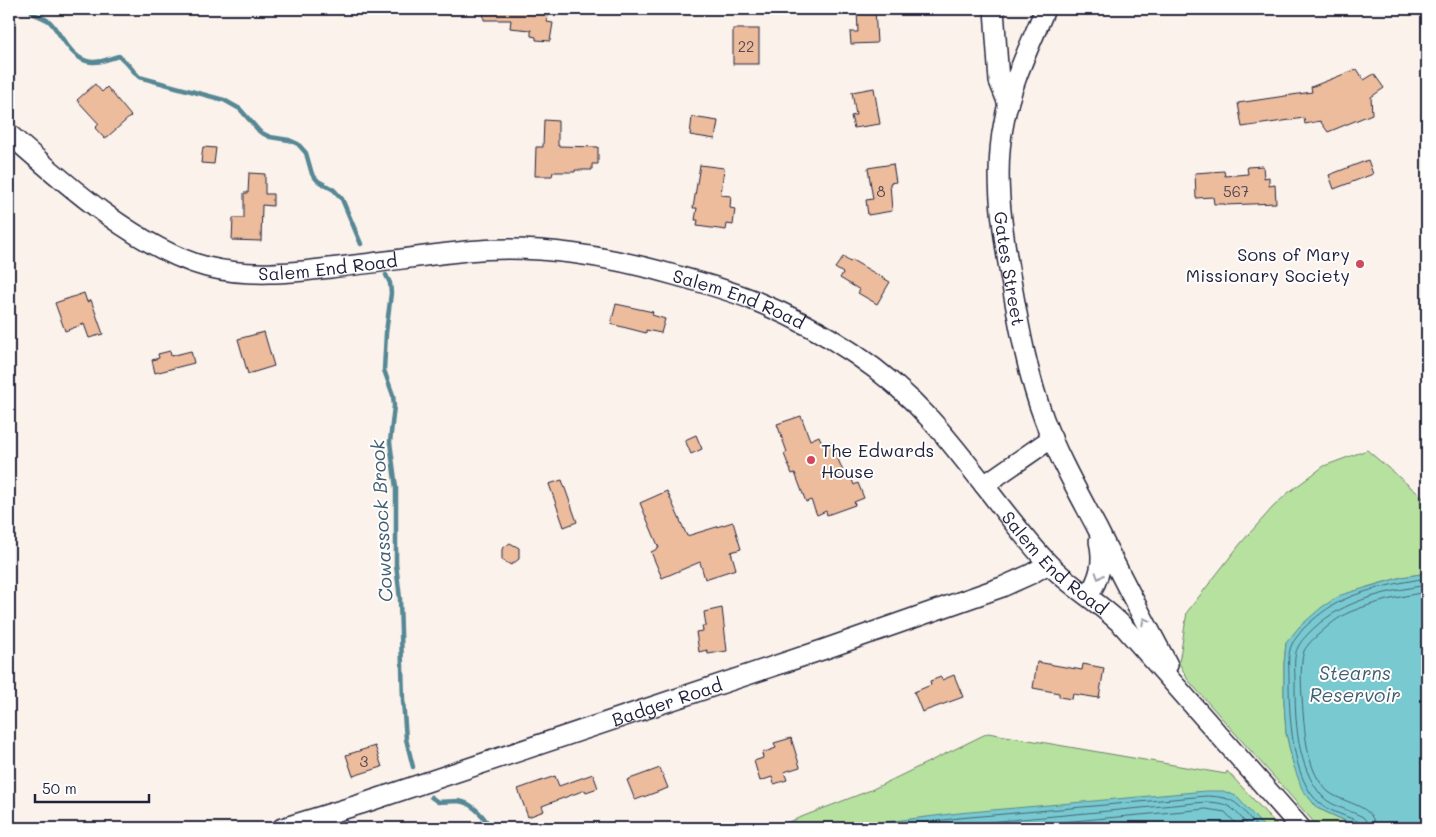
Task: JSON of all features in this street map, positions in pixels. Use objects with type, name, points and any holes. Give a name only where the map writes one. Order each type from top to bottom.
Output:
[{"type":"street","points":[[994,9],[999,81],[1008,104]]},
{"type":"street","name":"Gates Street","points":[[1045,9],[1008,104],[1002,132],[1000,164],[1003,233],[1013,295],[1038,401],[1052,438],[1092,520],[1184,696]]},
{"type":"street","name":"Salem End Road","points":[[9,134],[53,172],[133,232],[184,260],[209,267],[234,272],[288,273],[465,251],[536,249],[568,252],[602,257],[659,270],[750,298],[805,323],[849,350],[892,383],[932,421],[1048,564],[1104,608],[1124,627],[1302,828]]},
{"type":"street","points":[[984,485],[1052,438]]},
{"type":"street","name":"Gates Street","points":[[1088,596],[1099,578],[1102,563],[1100,545],[1092,520]]},
{"type":"street","name":"Badger Road","points":[[282,828],[361,804],[867,634],[1002,587],[1048,564]]},
{"type":"green space","points":[[1367,450],[1427,501],[1427,573],[1402,577],[1367,587],[1286,643],[1284,702],[1286,733],[1293,764],[1317,808],[1361,828],[1319,828],[1188,680],[1179,663],[1187,612],[1241,543],[1288,493],[1324,466]]},
{"type":"green space","points":[[988,733],[1226,774],[1227,771],[1280,828],[773,828],[871,790]]},
{"type":"water","name":"Stearns Reservoir","points":[[1427,573],[1427,828],[1361,828],[1317,808],[1302,789],[1293,764],[1286,733],[1284,664],[1286,643],[1299,627],[1322,607],[1341,595],[1402,577]]},
{"type":"water","points":[[1223,791],[1236,796],[1265,828],[868,828],[886,822],[959,813]]},
{"type":"building","points":[[483,9],[549,9],[547,22],[553,23],[550,41],[536,40],[536,37],[531,36],[531,30],[510,28],[511,20],[484,20]]},
{"type":"building","points":[[857,9],[875,9],[877,43],[851,44],[850,32],[858,32]]},
{"type":"building","points":[[733,29],[759,29],[759,64],[733,64]]},
{"type":"building","points":[[1357,69],[1364,80],[1374,74],[1384,88],[1371,97],[1372,114],[1328,132],[1320,121],[1305,124],[1304,118],[1242,127],[1238,103],[1312,92],[1311,87]]},
{"type":"building","points":[[95,84],[102,92],[107,87],[131,116],[105,139],[95,128],[99,124],[77,100]]},
{"type":"building","points":[[874,88],[880,124],[854,128],[851,116],[856,115],[852,92]]},
{"type":"building","points":[[692,117],[718,121],[715,139],[690,135]]},
{"type":"building","points":[[544,120],[558,121],[558,146],[598,147],[598,164],[592,164],[592,170],[553,172],[552,176],[535,176],[536,147],[543,147]]},
{"type":"building","points":[[203,147],[216,148],[214,164],[201,163]]},
{"type":"building","points":[[1368,160],[1373,174],[1334,189],[1329,175]]},
{"type":"building","points":[[893,164],[896,182],[890,183],[892,211],[868,215],[866,200],[873,199],[868,168]]},
{"type":"building","points":[[700,165],[724,168],[721,195],[731,196],[730,208],[735,209],[733,225],[727,224],[726,230],[697,226],[698,220],[695,220],[697,208],[693,208]]},
{"type":"building","points":[[1263,166],[1264,178],[1269,177],[1269,186],[1275,185],[1276,203],[1225,205],[1214,204],[1213,197],[1196,198],[1195,173],[1224,171],[1225,176],[1248,174],[1247,167]]},
{"type":"building","points":[[249,173],[265,174],[265,194],[273,194],[273,206],[262,205],[261,241],[232,240],[233,218],[244,218],[244,193],[248,193]]},
{"type":"building","points":[[843,257],[850,262],[852,260],[890,282],[877,304],[858,293],[860,290],[840,278],[843,273],[835,268]]},
{"type":"building","points":[[84,293],[87,302],[91,300],[103,334],[89,338],[84,324],[65,331],[55,303]]},
{"type":"building","points":[[616,304],[653,312],[652,315],[665,319],[661,333],[646,330],[646,333],[611,324]]},
{"type":"building","points":[[264,332],[274,366],[248,374],[238,339]]},
{"type":"building","points":[[170,351],[171,356],[191,351],[194,363],[155,373],[152,360],[159,358],[158,354]]},
{"type":"building","name":"The Edwards House","points":[[801,416],[810,440],[819,436],[823,445],[831,442],[845,476],[850,474],[854,485],[858,483],[864,498],[854,502],[855,505],[827,515],[826,511],[817,515],[811,500],[806,502],[795,473],[792,474],[784,454],[787,452],[777,424]]},
{"type":"building","points":[[696,435],[702,449],[691,454],[685,440]]},
{"type":"building","points":[[562,480],[577,522],[564,527],[549,484]]},
{"type":"building","points":[[667,491],[687,536],[733,522],[741,549],[731,552],[736,569],[705,579],[700,562],[662,578],[651,552],[659,548],[640,503]]},
{"type":"building","points":[[510,543],[519,548],[519,559],[511,565],[502,560],[502,549]]},
{"type":"building","points":[[722,608],[727,651],[708,654],[707,650],[699,652],[696,632],[703,631],[702,626],[706,626],[704,612]]},
{"type":"building","points":[[1037,662],[1082,670],[1083,664],[1104,668],[1099,698],[1073,694],[1072,699],[1059,697],[1059,693],[1033,688]]},
{"type":"building","points":[[954,675],[963,697],[922,712],[914,692],[931,685],[930,681],[941,677],[942,680]]},
{"type":"building","points":[[791,738],[800,767],[784,772],[787,780],[774,784],[772,777],[760,781],[754,761],[763,758],[762,753],[776,748],[774,743]]},
{"type":"building","points":[[375,746],[382,767],[353,776],[346,755]]},
{"type":"building","points":[[660,768],[668,788],[635,800],[627,780]]},
{"type":"building","points":[[593,774],[598,788],[586,792],[585,790],[542,806],[544,811],[528,817],[518,789],[555,776],[559,786]]},
{"type":"waterway","name":"Cowassock Brook","points":[[32,13],[50,22],[73,52],[85,61],[99,62],[119,56],[139,77],[224,100],[240,109],[260,132],[270,137],[289,140],[298,144],[306,153],[312,174],[318,181],[334,190],[342,199],[361,244]]},
{"type":"waterway","name":"Cowassock Brook","points":[[386,275],[390,283],[391,293],[384,370],[393,395],[394,406],[390,442],[396,488],[396,564],[400,599],[403,700],[406,739],[413,767]]},
{"type":"waterway","name":"Cowassock Brook","points":[[431,797],[438,802],[458,801],[468,804],[481,815],[491,828]]},
{"type":"place","name":"Sons of Mary Missionary Society","points":[[1360,264]]},
{"type":"place","name":"The Edwards House","points":[[811,460]]}]
